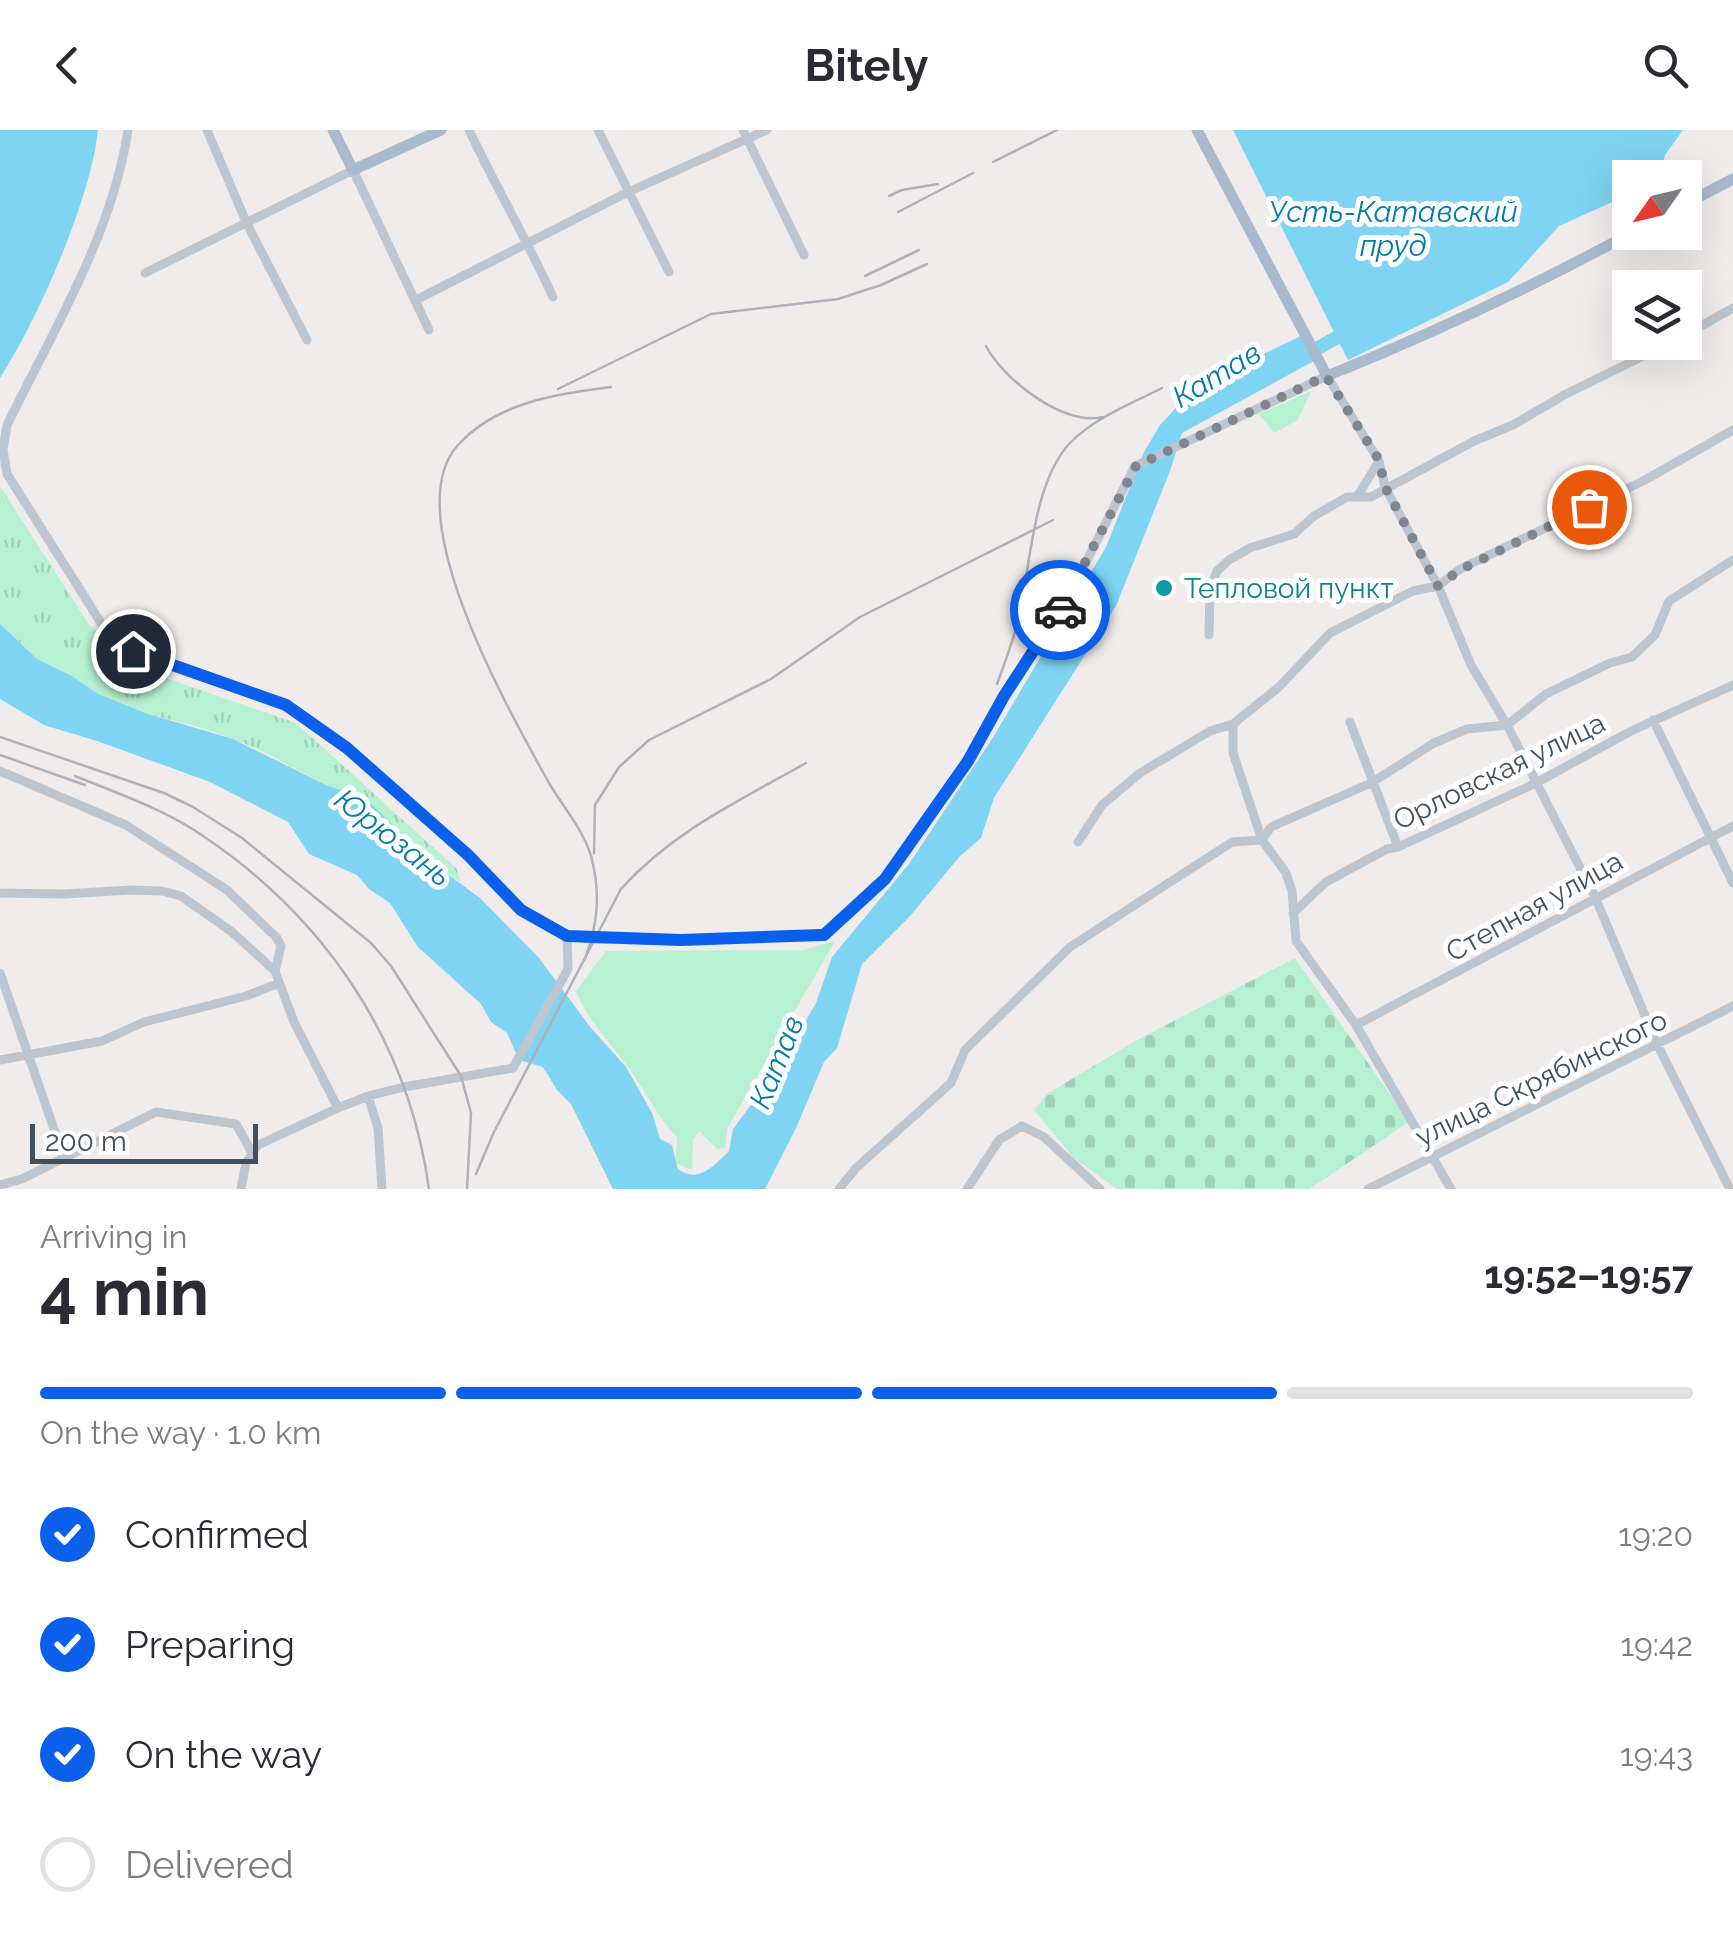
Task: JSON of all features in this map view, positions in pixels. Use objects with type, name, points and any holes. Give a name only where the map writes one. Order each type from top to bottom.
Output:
[{"type":"main road","points":[[333,130],[352,170],[441,130]]},
{"type":"main road","points":[[1198,130],[1326,376],[1388,352],[1612,244]]},
{"type":"main road","points":[[1702,195],[1733,178]]},
{"type":"street","points":[[128,130],[112,198],[96,242],[7,426],[3,450],[6,474],[20,500],[108,634],[133,651],[286,705],[347,748],[468,855],[521,910],[567,936],[681,940],[824,935],[885,879],[968,761],[1064,603],[1136,466],[1326,376],[1379,460],[1385,487],[1438,586],[1471,665],[1595,897],[1658,1046],[1731,1188]]},
{"type":"street","points":[[207,130],[246,224],[307,340]]},
{"type":"street","points":[[469,130],[553,297]]},
{"type":"street","points":[[598,130],[668,272]]},
{"type":"street","points":[[416,300],[745,134],[767,130]]},
{"type":"street","points":[[745,134],[804,255]]},
{"type":"street","points":[[146,273],[352,170],[429,330]]},
{"type":"street","points":[[1702,325],[1733,308]]},
{"type":"street","points":[[1209,634],[1210,589],[1217,571],[1250,548],[1294,534],[1314,516],[1347,497],[1370,497],[1635,360]]},
{"type":"street","points":[[1078,842],[1102,804],[1140,773],[1210,731],[1233,724],[1279,686],[1330,633],[1412,591],[1438,586],[1460,570],[1645,480],[1733,430]]},
{"type":"street","points":[[1358,496],[1379,460]]},
{"type":"street","points":[[1262,840],[1271,827],[1371,783],[1434,743],[1467,728],[1507,726],[1546,694],[1610,663],[1632,657],[1655,635],[1668,602],[1733,560]]},
{"type":"street","name":"Орловская улица","points":[[1294,912],[1326,882],[1387,849],[1536,783],[1652,720],[1733,684]]},
{"type":"street","points":[[1652,720],[1733,883]]},
{"type":"street","points":[[1350,722],[1398,847]]},
{"type":"street","points":[[1233,724],[1233,753],[1262,840],[1286,873],[1292,891],[1296,941],[1356,1025],[1451,1189]]},
{"type":"street","points":[[0,771],[126,826],[227,890],[277,938],[278,984],[338,1108]]},
{"type":"street","name":"Степная улица","points":[[1356,1025],[1733,826]]},
{"type":"street","points":[[838,1189],[856,1168],[951,1083],[965,1050],[1080,939],[1232,842],[1262,840]]},
{"type":"street","points":[[0,893],[130,890],[180,896],[232,932],[275,971]]},
{"type":"street","points":[[241,1189],[251,1151],[338,1108],[368,1096],[513,1068],[568,968],[567,936]]},
{"type":"street","points":[[0,973],[64,1158]]},
{"type":"street","points":[[0,1060],[102,1041],[144,1022],[278,984]]},
{"type":"street","name":"улица Скрябинского","points":[[1368,1189],[1733,1006]]},
{"type":"street","points":[[368,1096],[378,1128],[382,1189]]},
{"type":"street","points":[[0,1185],[156,1112],[236,1124],[251,1151]]},
{"type":"street","points":[[968,1189],[999,1140],[1022,1126],[1044,1137],[1100,1189]]},
{"type":"green space","points":[[1311,391],[1298,420],[1274,433],[1259,414]]},
{"type":"green space","points":[[0,486],[88,623],[119,657],[163,677],[296,723],[457,869],[460,882],[435,865],[366,799],[326,785],[258,749],[97,694],[37,659],[0,624]]},
{"type":"green space","points":[[835,941],[727,1129],[725,1148],[717,1149],[699,1131],[693,1140],[692,1170],[676,1163],[677,1137],[594,1023],[576,991],[606,951],[803,950]]},
{"type":"green space","points":[[1295,958],[1409,1122],[1309,1189],[1117,1189],[1074,1158],[1034,1110],[1047,1094],[1137,1040]]},
{"type":"water","points":[[0,130],[98,130],[85,190],[61,258],[0,378]]},
{"type":"water","name":"Усть-Катавский пруд","points":[[1233,130],[1683,130],[1664,160],[1612,160],[1612,202],[1559,226],[1508,282],[1348,360]]},
{"type":"water","name":"Юрюзань","points":[[1301,336],[1314,361],[1182,433],[1116,606],[994,798],[981,838],[862,964],[837,1048],[824,1062],[765,1189],[613,1189],[571,1104],[543,1067],[519,1060],[507,1033],[491,1022],[481,1004],[418,947],[390,903],[357,875],[309,854],[288,822],[210,782],[44,725],[0,699],[0,624],[37,659],[98,694],[148,714],[233,739],[326,785],[366,799],[435,865],[480,898],[539,958],[591,1028],[626,1067],[652,1113],[660,1139],[672,1145],[678,1169],[699,1174],[729,1151],[733,1129],[779,1067],[816,1003],[832,957],[909,864],[992,739],[1106,547],[1144,452],[1160,425],[1186,397],[1213,378]]},
{"type":"waterway","name":"Катав","points":[[1302,357],[1352,329]]},
{"type":"tram line","points":[[993,162],[1057,130]]},
{"type":"tram line","points":[[898,212],[973,173]]},
{"type":"tram line","points":[[889,196],[938,184]]},
{"type":"railway","points":[[865,276],[919,250]]},
{"type":"railway","points":[[558,389],[711,314],[838,299],[927,264]]},
{"type":"railway","points":[[986,346],[1006,372],[1036,398],[1071,415],[1103,417]]},
{"type":"railway","points":[[585,959],[597,908],[591,856],[487,665],[449,565],[440,518],[442,477],[458,445],[474,430],[529,402],[611,387]]},
{"type":"railway","points":[[997,684],[1019,618],[1041,502],[1058,460],[1090,426],[1162,388]]},
{"type":"railway","points":[[594,853],[595,805],[619,767],[649,740],[771,679],[860,617],[1053,520]]},
{"type":"railway","points":[[0,737],[164,793],[193,807],[242,838],[371,943],[391,966],[461,1076],[471,1113],[467,1189]]},
{"type":"railway","points":[[0,755],[85,785]]},
{"type":"railway","points":[[476,1174],[494,1132],[621,889],[685,834],[806,763]]},
{"type":"railway","points":[[75,776],[159,811],[206,838],[289,907],[324,947],[382,1035],[419,1135],[429,1189]]},
{"type":"way so far","points":[[1060,610],[1136,466],[1326,376],[1379,460],[1385,487],[1438,586],[1460,570],[1589,507]]},
{"type":"place","name":"Тепловой пункт","points":[[1164,588]]},
{"type":"route","points":[[133,651],[286,705],[347,748],[468,855],[521,910],[567,936],[681,940],[824,935],[885,879],[968,761],[1004,696],[1060,610]]}]
